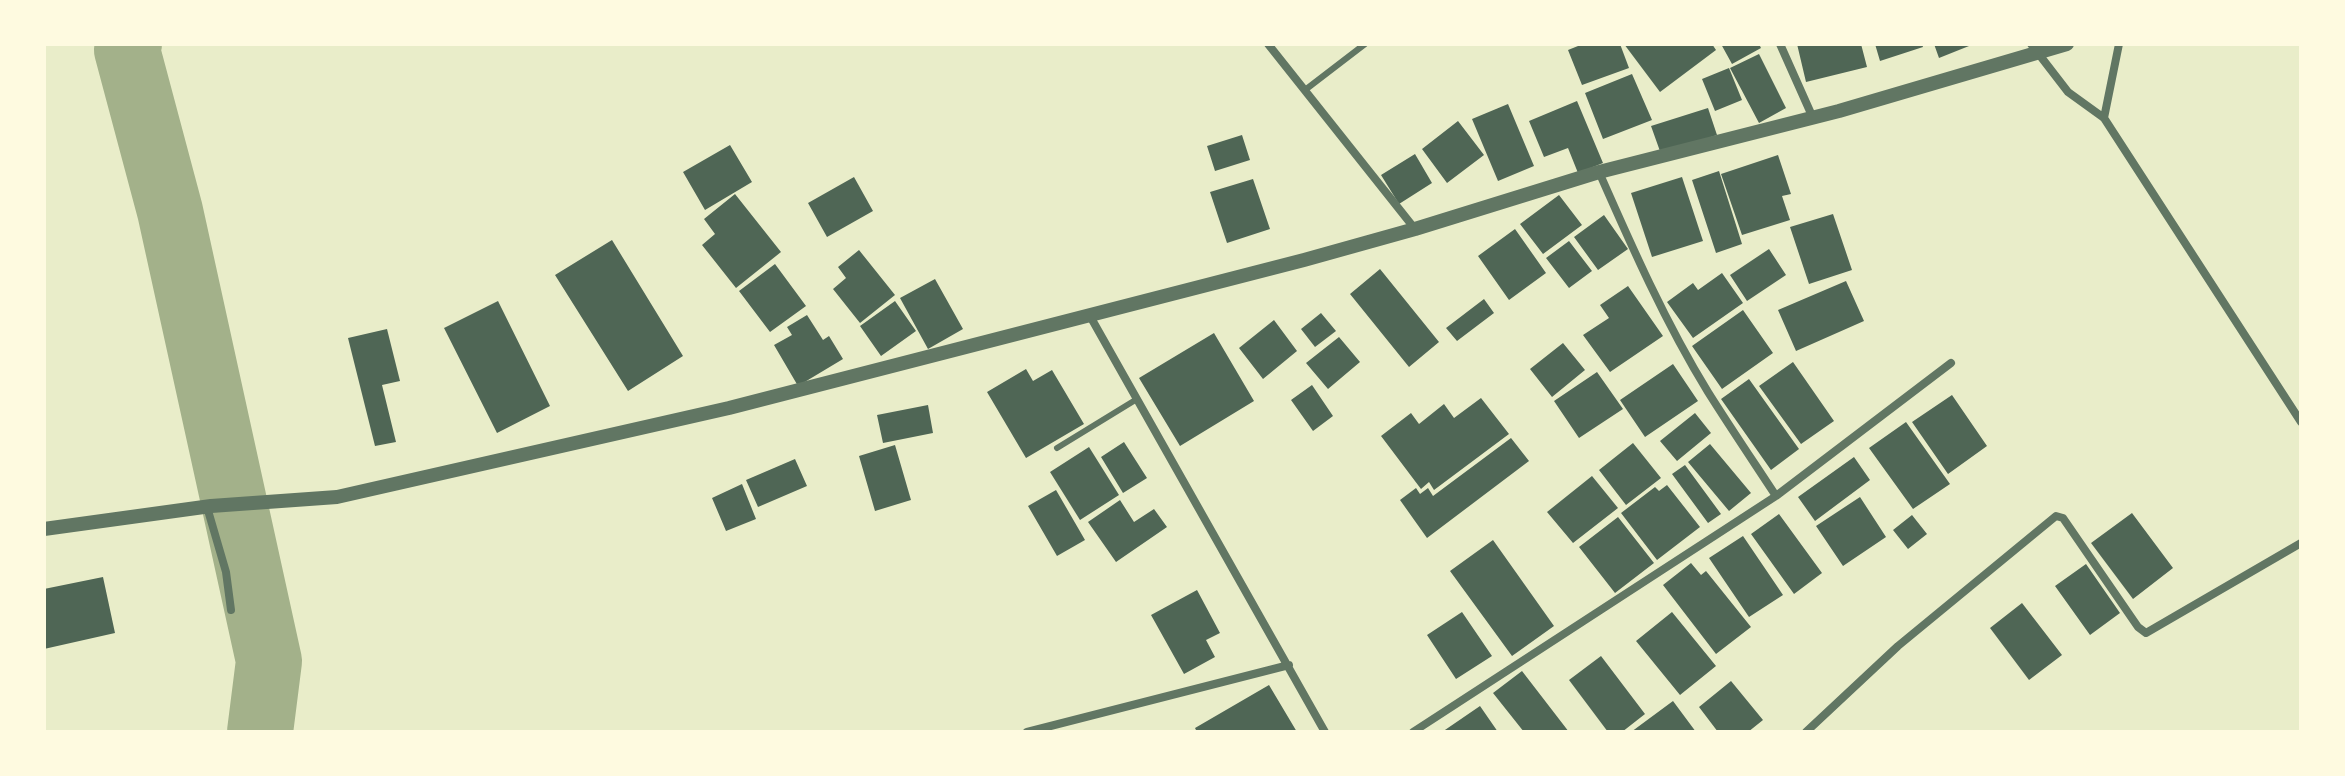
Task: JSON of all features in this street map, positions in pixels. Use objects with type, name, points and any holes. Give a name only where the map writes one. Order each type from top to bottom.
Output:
[{"type":"street","points":[[1268,44],[1415,229]]},
{"type":"street","points":[[1780,44],[1813,118]]},
{"type":"street","points":[[44,529],[209,507],[337,497],[729,408],[1415,229],[1599,172],[1813,118],[2033,48],[2067,44]]},
{"type":"street","points":[[2104,118],[2119,44]]},
{"type":"street","points":[[2033,48],[2068,92],[2104,118],[2301,422]]},
{"type":"street","points":[[1599,172],[1644,273],[1678,338],[1708,391],[1776,496]]},
{"type":"street","points":[[1090,316],[1325,732]]},
{"type":"street","points":[[1413,732],[1776,496],[1951,363]]},
{"type":"street","points":[[209,507],[226,572],[231,610]]},
{"type":"street","points":[[1806,732],[1898,646],[2056,516],[2063,518],[2138,627],[2146,633],[2301,543]]},
{"type":"street","points":[[1027,732],[1289,665]]},
{"type":"lane","points":[[1305,90],[1365,44]]},
{"type":"lane","points":[[1057,448],[1137,399]]},
{"type":"building","points":[[1583,44],[1620,44],[1629,68],[1582,85],[1568,50]]},
{"type":"building","points":[[1624,44],[1712,44],[1716,50],[1660,92]]},
{"type":"building","points":[[1721,44],[1759,44],[1761,48],[1732,64]]},
{"type":"building","points":[[1797,44],[1861,44],[1867,67],[1806,82]]},
{"type":"building","points":[[1875,44],[1922,44],[1923,47],[1880,61]]},
{"type":"building","points":[[1934,44],[1974,44],[1939,58]]},
{"type":"building","points":[[1759,54],[1786,108],[1759,123],[1730,68]]},
{"type":"building","points":[[1729,68],[1742,100],[1715,111],[1702,79]]},
{"type":"building","points":[[1632,74],[1652,120],[1603,139],[1585,93]]},
{"type":"building","points":[[1577,101],[1603,163],[1578,173],[1568,148],[1544,157],[1529,121]]},
{"type":"building","points":[[1508,104],[1534,166],[1498,181],[1472,119]]},
{"type":"building","points":[[1708,108],[1717,135],[1661,154],[1651,126]]},
{"type":"building","points":[[1458,121],[1484,155],[1447,183],[1422,149]]},
{"type":"building","points":[[1242,135],[1250,160],[1215,171],[1207,146]]},
{"type":"building","points":[[730,145],[752,182],[705,210],[683,172]]},
{"type":"building","points":[[1415,154],[1432,183],[1399,204],[1381,175]]},
{"type":"building","points":[[1778,155],[1791,194],[1782,196],[1790,220],[1742,235],[1721,174]]},
{"type":"building","points":[[1719,171],[1742,244],[1716,253],[1692,180]]},
{"type":"building","points":[[854,177],[873,211],[827,237],[808,203]]},
{"type":"building","points":[[1682,177],[1703,241],[1652,257],[1631,193]]},
{"type":"building","points":[[1253,179],[1270,229],[1227,243],[1210,192]]},
{"type":"building","points":[[735,194],[781,252],[736,288],[702,245],[715,234],[704,219]]},
{"type":"building","points":[[1559,195],[1582,225],[1543,254],[1520,224]]},
{"type":"building","points":[[1833,214],[1852,270],[1809,284],[1790,227]]},
{"type":"building","points":[[1604,215],[1628,249],[1598,270],[1574,237]]},
{"type":"building","points":[[1515,229],[1546,273],[1509,300],[1478,256]]},
{"type":"building","points":[[612,240],[683,356],[628,391],[555,275]]},
{"type":"building","points":[[1569,241],[1592,271],[1569,288],[1546,258]]},
{"type":"building","points":[[1769,249],[1786,275],[1747,301],[1730,275]]},
{"type":"building","points":[[859,250],[895,295],[860,323],[833,289],[846,278],[838,267]]},
{"type":"building","points":[[775,264],[806,306],[770,332],[739,291]]},
{"type":"building","points":[[1380,269],[1439,342],[1409,367],[1350,294]]},
{"type":"building","points":[[1722,273],[1743,303],[1693,338],[1667,302],[1693,283],[1698,290]]},
{"type":"building","points":[[935,279],[963,329],[928,349],[900,298]]},
{"type":"building","points":[[1846,281],[1864,321],[1796,351],[1778,310]]},
{"type":"building","points":[[1628,286],[1663,336],[1610,372],[1583,335],[1609,318],[1600,305]]},
{"type":"building","points":[[1484,299],[1494,313],[1457,341],[1446,328]]},
{"type":"building","points":[[498,301],[550,406],[497,433],[444,328]]},
{"type":"building","points":[[895,301],[916,331],[881,356],[860,326]]},
{"type":"building","points":[[1743,310],[1773,353],[1722,389],[1692,346]]},
{"type":"building","points":[[1321,313],[1336,331],[1315,347],[1301,329]]},
{"type":"building","points":[[807,315],[823,340],[829,336],[843,359],[798,386],[774,345],[792,335],[787,327]]},
{"type":"building","points":[[1274,320],[1297,351],[1263,379],[1239,348]]},
{"type":"building","points":[[387,329],[400,381],[382,385],[396,442],[375,446],[348,338]]},
{"type":"building","points":[[1214,333],[1254,401],[1180,446],[1139,378]]},
{"type":"building","points":[[1339,337],[1360,362],[1328,389],[1306,363]]},
{"type":"building","points":[[1563,343],[1585,370],[1552,397],[1530,369]]},
{"type":"building","points":[[1793,362],[1834,421],[1801,444],[1759,386]]},
{"type":"building","points":[[1673,364],[1698,401],[1645,437],[1620,400]]},
{"type":"building","points":[[1026,369],[1033,381],[1052,370],[1084,424],[1026,458],[987,392]]},
{"type":"building","points":[[1597,372],[1623,409],[1579,438],[1554,401]]},
{"type":"building","points":[[1749,379],[1799,449],[1771,470],[1721,399]]},
{"type":"building","points":[[1312,385],[1333,416],[1313,431],[1291,400]]},
{"type":"building","points":[[1952,395],[1987,446],[1948,474],[1912,422]]},
{"type":"building","points":[[1481,398],[1509,434],[1434,490],[1429,482],[1421,489],[1381,436],[1411,413],[1419,424],[1444,404],[1454,418]]},
{"type":"building","points":[[928,405],[933,433],[883,443],[877,415]]},
{"type":"building","points":[[1695,413],[1711,433],[1677,461],[1660,441]]},
{"type":"building","points":[[1906,422],[1950,484],[1913,509],[1869,448]]},
{"type":"building","points":[[1511,438],[1529,461],[1427,538],[1400,500],[1416,488],[1420,494],[1428,488],[1433,496]]},
{"type":"building","points":[[1124,442],[1147,478],[1123,493],[1101,457]]},
{"type":"building","points":[[1633,443],[1661,478],[1626,505],[1599,470]]},
{"type":"building","points":[[1710,444],[1751,493],[1729,511],[1688,462]]},
{"type":"building","points":[[895,445],[911,500],[875,511],[859,456]]},
{"type":"building","points":[[1089,447],[1119,495],[1080,520],[1050,472]]},
{"type":"building","points":[[1854,457],[1870,480],[1815,521],[1798,497]]},
{"type":"building","points":[[795,459],[807,486],[758,507],[746,480]]},
{"type":"building","points":[[1685,465],[1721,514],[1708,523],[1672,474]]},
{"type":"building","points":[[1592,476],[1618,508],[1573,543],[1547,512]]},
{"type":"building","points":[[742,484],[756,519],[726,531],[712,498]]},
{"type":"building","points":[[1667,485],[1700,527],[1657,560],[1621,513],[1655,487],[1659,491]]},
{"type":"building","points":[[1056,490],[1085,540],[1057,556],[1028,506]]},
{"type":"building","points":[[1860,497],[1886,537],[1843,566],[1816,526]]},
{"type":"building","points":[[1120,500],[1134,522],[1154,509],[1167,527],[1116,562],[1088,522]]},
{"type":"building","points":[[2132,513],[2173,568],[2133,599],[2091,543]]},
{"type":"building","points":[[1779,514],[1822,573],[1794,594],[1751,534]]},
{"type":"building","points":[[1912,515],[1927,534],[1908,549],[1893,530]]},
{"type":"building","points":[[1618,517],[1654,563],[1615,593],[1579,547]]},
{"type":"building","points":[[1743,536],[1783,595],[1749,617],[1709,558]]},
{"type":"building","points":[[1493,540],[1554,626],[1512,656],[1450,571]]},
{"type":"building","points":[[1691,563],[1701,575],[1706,571],[1751,627],[1716,654],[1663,585]]},
{"type":"building","points":[[2086,564],[2120,613],[2090,635],[2055,586]]},
{"type":"building","points":[[103,577],[115,633],[44,649],[44,589]]},
{"type":"building","points":[[1197,590],[1220,633],[1206,640],[1215,657],[1184,674],[1151,615]]},
{"type":"building","points":[[2022,603],[2062,655],[2029,680],[1990,628]]},
{"type":"building","points":[[1462,612],[1492,656],[1456,679],[1427,635]]},
{"type":"building","points":[[1672,612],[1716,666],[1680,695],[1636,641]]},
{"type":"building","points":[[1601,656],[1645,714],[1622,732],[1608,732],[1569,680]]},
{"type":"building","points":[[1522,671],[1569,732],[1524,732],[1493,693]]},
{"type":"building","points":[[1731,681],[1763,720],[1748,732],[1718,732],[1699,707]]},
{"type":"building","points":[[1269,685],[1297,732],[1197,732],[1195,728]]},
{"type":"building","points":[[1673,701],[1696,732],[1631,732]]},
{"type":"building","points":[[1480,706],[1498,732],[1442,732]]},
{"type":"waterway","points":[[129,44],[127,50],[170,211],[269,661],[260,732]]}]
